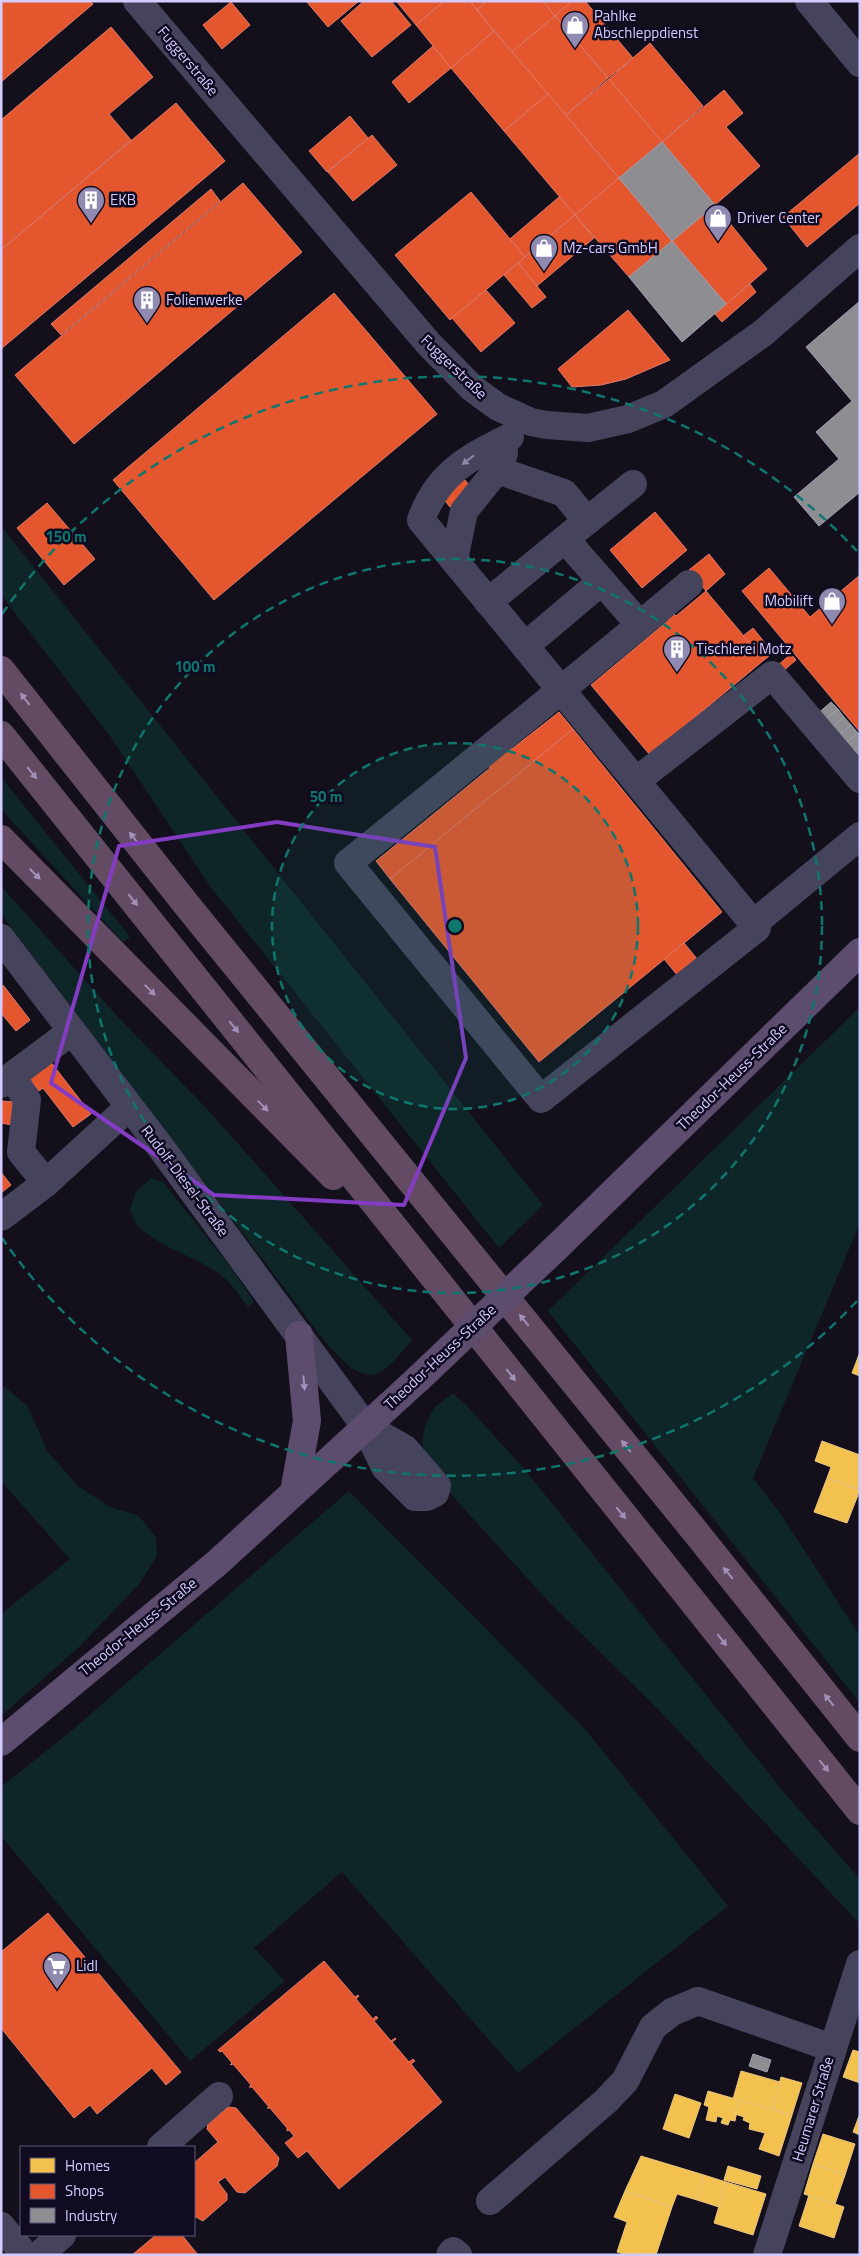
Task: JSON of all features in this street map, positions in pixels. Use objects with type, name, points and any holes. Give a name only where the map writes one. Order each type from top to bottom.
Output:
[{"type":"highway","points":[[1,670],[186,904],[860,1738]]},
{"type":"highway","points":[[1,735],[860,1811]]},
{"type":"highway","points":[[1,839],[437,1282]]},
{"type":"main road","name":"Theodor-Heuss-Straße","points":[[1,1742],[217,1563],[418,1379],[558,1246],[860,952]]},
{"type":"main road","points":[[294,1492],[307,1421],[299,1335]]},
{"type":"street","name":"Fuggerstraße","points":[[137,1],[428,343],[472,388],[498,406],[516,427],[547,425],[588,428],[628,419],[664,404],[763,332],[860,248]]},
{"type":"street","points":[[809,1],[860,63]]},
{"type":"street","points":[[454,560],[464,512],[497,470],[516,427]]},
{"type":"street","points":[[516,427],[470,457],[440,484],[428,499],[421,520],[560,690],[757,928],[541,1098],[348,864],[560,690],[640,625],[689,584]]},
{"type":"street","points":[[497,470],[564,493],[587,521]]},
{"type":"street","points":[[488,602],[633,484]]},
{"type":"street","points":[[565,539],[640,625]]},
{"type":"street","points":[[525,646],[602,581]]},
{"type":"street","points":[[636,781],[772,675],[860,779]]},
{"type":"street","points":[[754,924],[860,836]]},
{"type":"street","name":"Rudolf-Diesel-Straße","points":[[1,938],[129,1107],[365,1426]]},
{"type":"street","points":[[46,1183],[11,1153],[27,1100],[6,1080],[72,1031]]},
{"type":"street","points":[[1,1217],[46,1183],[129,1107]]},
{"type":"street","name":"Heumarer Straße","points":[[773,2253],[832,2048],[860,1964]]},
{"type":"street","points":[[490,2201],[606,2101],[625,2080],[653,2027],[672,2012],[698,2001],[832,2048]]},
{"type":"street","points":[[162,2146],[219,2096]]},
{"type":"street","points":[[1,2226],[25,2255]]},
{"type":"street","points":[[39,2255],[61,2236]]},
{"type":"street","points":[[450,2255],[453,2251],[458,2255]]},
{"type":"highlighted area","points":[[277,822],[435,847],[466,1058],[404,1205],[214,1195],[51,1083],[119,846]]},
{"type":"green space","points":[[1,526],[543,1205],[499,1248],[210,886],[110,736],[1,595]]},
{"type":"green space","points":[[1,777],[130,937],[123,942],[1,809]]},
{"type":"green space","points":[[1,886],[118,1017],[208,1110],[412,1340],[386,1368],[374,1374],[358,1372],[326,1343],[1,914]]},
{"type":"green space","points":[[860,1007],[860,1223],[753,1478],[780,1513],[860,1636],[860,1703],[548,1311]]},
{"type":"green space","points":[[151,1178],[163,1182],[232,1269],[254,1302],[248,1307],[221,1275],[201,1262],[147,1234],[137,1224],[130,1209],[136,1192]]},
{"type":"green space","points":[[5,1387],[28,1407],[47,1451],[78,1486],[110,1507],[139,1516],[156,1538],[157,1556],[139,1584],[80,1646],[1,1716],[1,1614],[70,1559],[1,1481],[1,1388]]},
{"type":"green space","points":[[453,1393],[526,1471],[787,1796],[860,1879],[860,1924],[656,1707],[549,1602],[457,1501],[430,1466],[422,1444],[425,1426],[434,1408]]},
{"type":"green space","points":[[349,1491],[585,1729],[728,1906],[518,2073],[342,1872],[254,1948],[285,1981],[190,2061],[1,1836],[1,1787],[70,1732]]},
{"type":"building: Homes","points":[[860,1352],[860,1376],[852,1373]]},
{"type":"building: Homes","points":[[822,1441],[860,1455],[860,1490],[827,1478],[831,1467],[815,1461]]},
{"type":"building: Homes","points":[[827,1478],[860,1490],[847,1523],[814,1512]]},
{"type":"building: Homes","points":[[853,2050],[860,2052],[860,2083],[843,2077]]},
{"type":"building: Homes","points":[[741,2071],[780,2082],[772,2110],[733,2099]]},
{"type":"building: Homes","points":[[781,2077],[802,2083],[792,2115],[772,2110]]},
{"type":"building: Homes","points":[[708,2091],[739,2100],[735,2121],[730,2120],[728,2125],[721,2123],[723,2118],[717,2116],[716,2122],[706,2120],[709,2107],[704,2105]]},
{"type":"building: Homes","points":[[675,2094],[701,2103],[689,2138],[663,2129]]},
{"type":"building: Homes","points":[[739,2100],[792,2115],[779,2156],[759,2149],[765,2133],[749,2129],[750,2123],[743,2120],[744,2117],[735,2114]]},
{"type":"building: Homes","points":[[860,2116],[860,2135],[853,2132]]},
{"type":"building: Homes","points":[[823,2134],[855,2144],[845,2175],[813,2164]]},
{"type":"building: Homes","points":[[641,2156],[704,2175],[697,2200],[677,2194],[672,2207],[625,2191]]},
{"type":"building: Homes","points":[[813,2164],[845,2175],[835,2204],[804,2194]]},
{"type":"building: Homes","points":[[728,2166],[761,2176],[757,2189],[724,2180]]},
{"type":"building: Homes","points":[[704,2175],[726,2182],[719,2207],[697,2200]]},
{"type":"building: Homes","points":[[726,2182],[766,2194],[753,2235],[714,2223]]},
{"type":"building: Homes","points":[[625,2191],[672,2207],[656,2255],[627,2255],[617,2252],[627,2222],[614,2217]]},
{"type":"building: Homes","points":[[809,2195],[844,2207],[834,2238],[799,2226]]},
{"type":"building: Shops","points":[[1,1],[90,1],[93,4],[1,82]]},
{"type":"building: Shops","points":[[306,1],[359,1],[328,27]]},
{"type":"building: Shops","points":[[364,1],[391,1],[411,25],[372,57],[341,21]]},
{"type":"building: Shops","points":[[396,1],[444,1],[416,25]]},
{"type":"building: Shops","points":[[444,1],[470,1],[494,31],[451,68],[416,25]]},
{"type":"building: Shops","points":[[470,1],[487,1],[477,10]]},
{"type":"building: Shops","points":[[487,1],[543,1],[555,16],[512,52],[477,10]]},
{"type":"building: Shops","points":[[543,1],[572,1],[555,16]]},
{"type":"building: Shops","points":[[572,1],[585,1],[633,58],[608,78],[555,16]]},
{"type":"building: Shops","points":[[231,2],[250,25],[222,49],[203,25]]},
{"type":"building: Shops","points":[[555,16],[608,78],[566,115],[512,52]]},
{"type":"building: Shops","points":[[111,27],[153,77],[109,114],[131,140],[1,250],[1,120]]},
{"type":"building: Shops","points":[[494,31],[548,94],[504,131],[451,68]]},
{"type":"building: Shops","points":[[650,43],[703,106],[662,142],[609,79]]},
{"type":"building: Shops","points":[[433,46],[451,68],[409,103],[392,82]]},
{"type":"building: Shops","points":[[609,79],[662,142],[619,178],[566,115]]},
{"type":"building: Shops","points":[[724,90],[743,113],[726,127],[760,166],[715,205],[662,142]]},
{"type":"building: Shops","points":[[548,94],[619,178],[575,215],[504,131]]},
{"type":"building: Shops","name":"EKB","points":[[176,103],[225,161],[1,349],[1,250]]},
{"type":"building: Shops","points":[[350,116],[368,138],[327,172],[309,151]]},
{"type":"building: Shops","points":[[372,135],[397,165],[353,201],[328,172]]},
{"type":"building: Shops","points":[[860,153],[860,203],[807,247],[783,217]]},
{"type":"building: Shops","points":[[619,178],[672,241],[629,277],[575,215]]},
{"type":"building: Shops","name":"Folienwerke","points":[[243,183],[302,252],[74,444],[15,375]]},
{"type":"building: Shops","points":[[211,189],[220,201],[61,335],[51,324]]},
{"type":"building: Shops","points":[[471,192],[525,257],[450,320],[395,255]]},
{"type":"building: Shops","points":[[559,197],[575,215],[525,257],[510,239]]},
{"type":"building: Shops","points":[[715,205],[767,269],[726,304],[672,241]]},
{"type":"building: Shops","points":[[575,215],[594,238],[537,286],[518,263]]},
{"type":"building: Shops","points":[[518,263],[546,297],[532,308],[504,275]]},
{"type":"building: Shops","points":[[750,284],[756,292],[722,322],[715,314]]},
{"type":"building: Shops","points":[[486,290],[515,323],[481,352],[452,318]]},
{"type":"building: Shops","points":[[334,293],[437,414],[214,600],[113,480]]},
{"type":"building: Shops","points":[[628,310],[670,360],[626,379],[601,385],[572,387],[558,369]]},
{"type":"building: Shops","points":[[463,478],[472,488],[450,507],[441,496]]},
{"type":"building: Shops","points":[[47,503],[95,559],[64,585],[17,528]]},
{"type":"building: Shops","points":[[655,512],[687,550],[642,588],[610,550]]},
{"type":"building: Shops","points":[[709,554],[725,574],[706,591],[689,570]]},
{"type":"building: Shops","points":[[769,568],[810,617],[860,575],[860,732],[742,591]]},
{"type":"building: Shops","name":"Tischlerei Motz","points":[[706,591],[764,660],[650,755],[591,685],[669,620],[665,614],[670,610],[676,616]]},
{"type":"building: Shops","points":[[753,628],[773,653],[764,660],[743,636]]},
{"type":"building: Shops","points":[[791,654],[796,660],[782,672],[777,666]]},
{"type":"building: Shops","points":[[559,712],[573,729],[390,879],[376,861],[490,768],[485,762],[507,743],[512,749]]},
{"type":"building: Shops","points":[[573,729],[722,912],[539,1062],[390,879]]},
{"type":"building: Shops","points":[[684,943],[698,960],[678,976],[664,959]]},
{"type":"building: Shops","points":[[3,985],[30,1020],[16,1031],[1,1013]]},
{"type":"building: Shops","points":[[50,1061],[91,1114],[73,1127],[43,1088],[39,1091],[29,1078]]},
{"type":"building: Shops","points":[[1,1101],[15,1102],[12,1125],[1,1123]]},
{"type":"building: Shops","points":[[1,1172],[11,1185],[1,1193]]},
{"type":"building: Shops","name":"Lidl","points":[[48,1913],[181,2072],[166,2085],[152,2068],[97,2114],[90,2105],[74,2118],[1,2028],[1,1952]]},
{"type":"building: Shops","points":[[324,1961],[355,1997],[359,1996],[356,1999],[373,2019],[376,2016],[378,2018],[374,2021],[391,2041],[396,2039],[392,2042],[409,2062],[413,2059],[415,2061],[411,2064],[442,2102],[339,2189],[307,2151],[298,2158],[285,2143],[294,2136],[289,2130],[287,2131],[287,2128],[270,2108],[267,2108],[269,2107],[252,2087],[249,2087],[251,2085],[233,2064],[230,2065],[232,2063],[222,2051],[218,2050]]},
{"type":"building: Shops","points":[[228,2107],[236,2108],[279,2158],[277,2166],[245,2193],[237,2192],[225,2177],[218,2182],[227,2194],[227,2200],[203,2221],[195,2217],[195,2162],[218,2142],[207,2129],[208,2124]]},
{"type":"building: Shops","points":[[155,2236],[183,2236],[198,2255],[132,2255]]},
{"type":"building: Industry","points":[[662,142],[715,205],[672,241],[619,178]]},
{"type":"building: Industry","points":[[672,241],[726,304],[682,342],[629,277]]},
{"type":"building: Industry","points":[[860,301],[860,492],[819,526],[794,497],[839,459],[816,432],[852,401],[806,347]]},
{"type":"building: Industry","points":[[831,702],[838,709],[822,722],[816,715]]},
{"type":"building: Industry","points":[[838,709],[844,717],[829,730],[822,722]]},
{"type":"building: Industry","points":[[844,717],[851,725],[836,738],[829,730]]},
{"type":"building: Industry","points":[[851,725],[858,733],[842,746],[836,738]]},
{"type":"building: Industry","points":[[858,733],[860,735],[860,745],[849,754],[842,746]]},
{"type":"building: Industry","points":[[860,745],[860,758],[849,754]]},
{"type":"building: Industry","points":[[753,2054],[771,2060],[767,2072],[749,2066]]},
{"type":"place","name":"Pahlke Abschleppdienst","points":[[575,49]]},
{"type":"place","name":"EKB","points":[[91,224]]},
{"type":"place","name":"Driver Center","points":[[718,242]]},
{"type":"place","name":"Mz-cars GmbH","points":[[544,272]]},
{"type":"place","name":"Folienwerke","points":[[147,324]]},
{"type":"place","name":"Mobilift","points":[[832,625]]},
{"type":"place","name":"Tischlerei Motz","points":[[677,673]]},
{"type":"place","name":"Lidl","points":[[57,1990]]}]
